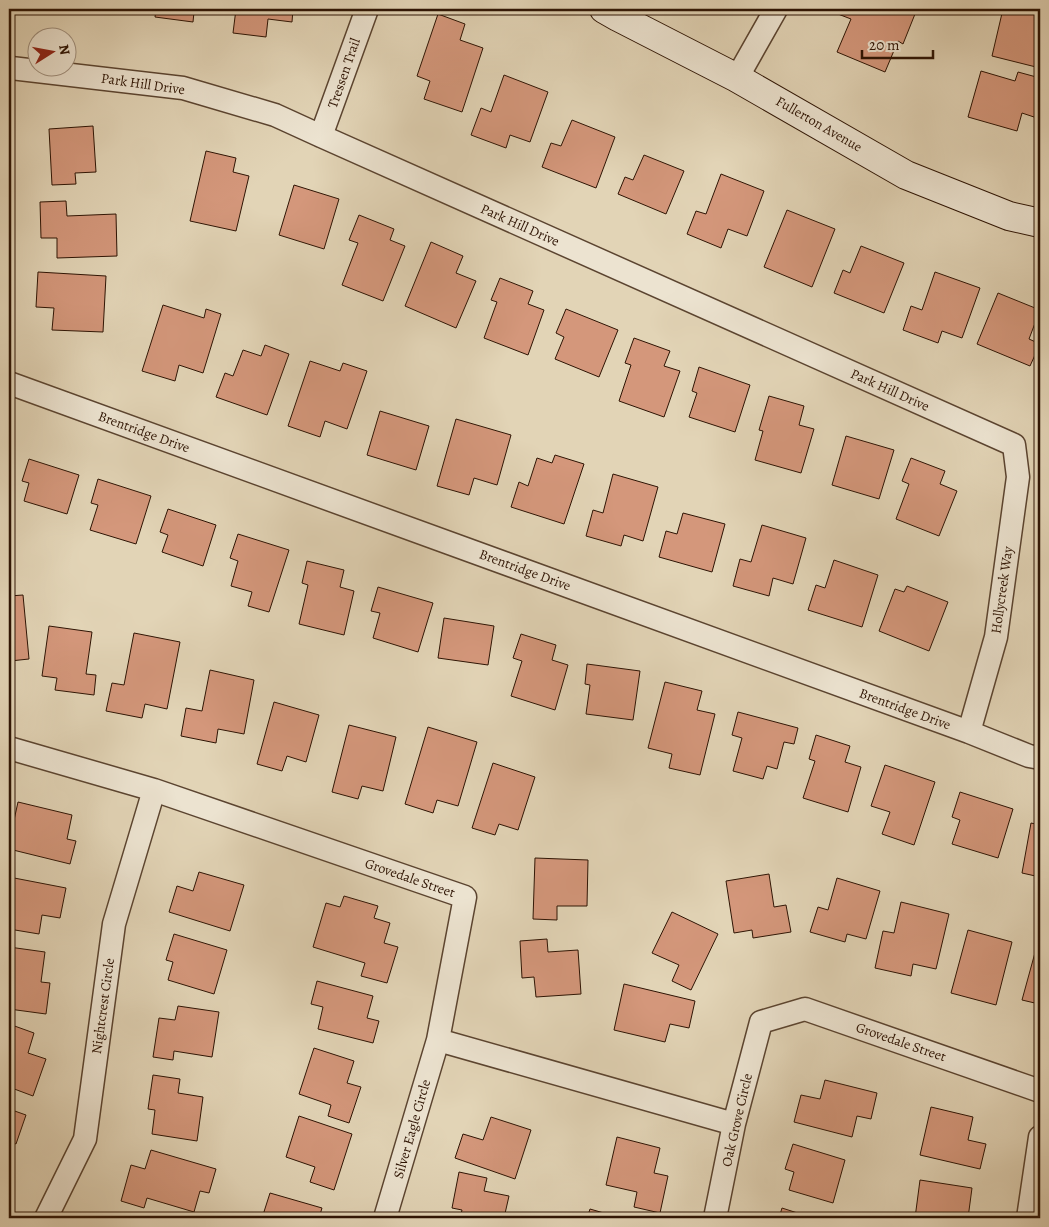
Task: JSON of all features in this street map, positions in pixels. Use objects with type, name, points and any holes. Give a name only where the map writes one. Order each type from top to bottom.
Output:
[{"type":"main road","name":"Fullerton Avenue","points":[[604,9],[737,78],[906,175],[1009,216],[1040,223]]},
{"type":"street","name":"Tressen Trail","points":[[321,136],[367,9]]},
{"type":"street","points":[[737,78],[776,9]]},
{"type":"street","name":"Park Hill Drive","points":[[9,69],[183,88],[276,115],[1014,445]]},
{"type":"street","name":"Brentridge Drive","points":[[9,383],[969,732],[1029,756],[1040,758]]},
{"type":"street","name":"Hollycreek Way","points":[[969,732],[996,637],[1018,477],[1014,445]]},
{"type":"street","name":"Grovedale Street","points":[[9,748],[154,790],[465,897],[438,1040]]},
{"type":"street","name":"Nightcrest Circle","points":[[46,1218],[85,1139],[114,924],[154,790]]},
{"type":"street","name":"Grovedale Street","points":[[761,1022],[805,1009],[1040,1091]]},
{"type":"street","name":"Oak Grove Circle","points":[[715,1218],[734,1124],[761,1022]]},
{"type":"street","points":[[438,1040],[734,1124]]},
{"type":"street","name":"Silver Eagle Circle","points":[[385,1218],[438,1040]]},
{"type":"street","points":[[1028,1218],[1040,1137]]},
{"type":"building","points":[[156,9],[214,9],[214,14],[194,12],[193,22],[155,17]]},
{"type":"building","points":[[236,9],[293,9],[292,22],[268,19],[266,37],[233,33]]},
{"type":"building","points":[[840,9],[917,9],[903,44],[898,41],[885,72],[837,52],[851,19],[838,14]]},
{"type":"building","points":[[1003,9],[1040,9],[1040,68],[992,56]]},
{"type":"building","points":[[438,14],[465,24],[460,40],[483,48],[462,112],[424,99],[430,81],[417,76]]},
{"type":"building","points":[[981,71],[1015,81],[1018,72],[1040,78],[1040,105],[1037,118],[1022,113],[1017,131],[968,117]]},
{"type":"building","points":[[504,75],[548,92],[530,142],[510,135],[506,148],[471,135],[481,108],[491,112]]},
{"type":"building","points":[[572,120],[615,137],[596,188],[542,167],[551,143],[561,146]]},
{"type":"building","points":[[93,126],[96,172],[75,173],[76,184],[52,185],[49,129]]},
{"type":"building","points":[[206,151],[236,158],[233,172],[249,176],[236,231],[190,221]]},
{"type":"building","points":[[644,155],[684,171],[666,214],[618,194],[625,177],[633,180]]},
{"type":"building","points":[[721,174],[764,191],[747,236],[728,229],[721,248],[687,234],[696,211],[706,214]]},
{"type":"building","points":[[294,185],[339,199],[324,249],[279,235]]},
{"type":"building","points":[[66,201],[67,216],[116,214],[117,256],[57,258],[57,238],[41,238],[40,202]]},
{"type":"building","points":[[787,210],[835,229],[812,287],[764,267]]},
{"type":"building","points":[[359,215],[394,229],[390,240],[405,246],[383,301],[342,285],[358,243],[349,240]]},
{"type":"building","points":[[431,242],[463,256],[456,273],[476,281],[456,328],[405,306]]},
{"type":"building","points":[[861,246],[904,263],[884,313],[834,293],[843,270],[850,273]]},
{"type":"building","points":[[38,272],[106,276],[103,332],[52,330],[54,308],[36,307]]},
{"type":"building","points":[[935,272],[980,288],[962,338],[942,331],[938,343],[903,330],[911,306],[922,310]]},
{"type":"building","points":[[500,278],[533,291],[528,304],[544,310],[528,355],[484,338],[497,302],[491,300]]},
{"type":"building","points":[[998,293],[1040,310],[1029,339],[1040,344],[1030,366],[977,344]]},
{"type":"building","points":[[163,305],[204,318],[206,309],[221,314],[203,373],[179,365],[175,381],[142,371]]},
{"type":"building","points":[[566,309],[618,330],[599,377],[555,359],[564,337],[556,333]]},
{"type":"building","points":[[634,338],[670,351],[664,366],[680,371],[664,417],[619,401],[631,365],[625,363]]},
{"type":"building","points":[[265,345],[289,354],[267,415],[216,397],[225,373],[233,376],[243,350],[261,356]]},
{"type":"building","points":[[310,361],[340,371],[343,363],[367,371],[347,429],[325,421],[320,437],[288,426]]},
{"type":"building","points":[[699,367],[750,385],[735,432],[689,417],[697,393],[692,391]]},
{"type":"building","points":[[769,396],[804,406],[799,425],[814,429],[801,473],[755,460],[763,431],[759,430]]},
{"type":"building","points":[[380,411],[429,426],[416,470],[367,455]]},
{"type":"building","points":[[456,419],[511,435],[497,485],[474,478],[469,495],[437,486]]},
{"type":"building","points":[[846,436],[894,450],[879,499],[832,485]]},
{"type":"building","points":[[555,455],[584,464],[564,524],[511,507],[519,482],[528,486],[537,458],[552,463]]},
{"type":"building","points":[[911,458],[945,471],[940,484],[957,491],[939,536],[896,519],[909,484],[902,481]]},
{"type":"building","points":[[29,459],[79,475],[67,514],[24,501],[29,483],[22,481]]},
{"type":"building","points":[[613,474],[658,487],[643,541],[624,535],[621,546],[586,536],[593,510],[603,513]]},
{"type":"building","points":[[98,479],[151,496],[136,544],[90,530],[98,505],[91,503]]},
{"type":"building","points":[[168,509],[216,525],[203,566],[162,552],[168,535],[160,532]]},
{"type":"building","points":[[683,513],[725,524],[712,572],[659,557],[666,531],[677,534]]},
{"type":"building","points":[[762,525],[806,538],[793,584],[773,578],[769,596],[733,586],[740,559],[751,562]]},
{"type":"building","points":[[238,534],[289,550],[269,612],[248,606],[252,592],[231,586],[238,561],[230,558]]},
{"type":"building","points":[[834,560],[878,575],[862,627],[808,610],[816,585],[825,588]]},
{"type":"building","points":[[307,561],[344,570],[340,587],[354,591],[344,635],[299,624],[308,585],[302,583]]},
{"type":"building","points":[[907,586],[948,602],[929,651],[879,631],[895,589],[904,592]]},
{"type":"building","points":[[378,587],[433,603],[418,652],[373,638],[380,613],[371,611]]},
{"type":"building","points":[[23,595],[29,659],[10,661],[9,664],[9,596]]},
{"type":"building","points":[[444,618],[494,626],[488,665],[438,658]]},
{"type":"building","points":[[49,626],[92,632],[86,674],[96,675],[94,695],[55,690],[57,678],[42,676]]},
{"type":"building","points":[[134,633],[180,642],[167,709],[145,704],[142,718],[106,711],[112,683],[124,685]]},
{"type":"building","points":[[521,634],[556,645],[552,660],[568,665],[555,710],[511,696],[522,661],[513,658]]},
{"type":"building","points":[[587,664],[640,671],[633,720],[586,714],[590,685],[585,684]]},
{"type":"building","points":[[210,670],[254,680],[244,734],[218,729],[216,743],[181,736],[186,708],[202,711]]},
{"type":"building","points":[[665,682],[702,691],[697,710],[715,714],[700,775],[669,768],[672,754],[648,748]]},
{"type":"building","points":[[274,702],[319,715],[306,762],[287,756],[282,771],[257,764]]},
{"type":"building","points":[[738,712],[798,728],[794,744],[784,742],[777,769],[767,766],[763,779],[733,771],[742,738],[732,735]]},
{"type":"building","points":[[349,725],[396,737],[383,791],[362,786],[358,799],[332,792]]},
{"type":"building","points":[[428,727],[477,742],[458,806],[437,800],[433,813],[405,804]]},
{"type":"building","points":[[816,735],[850,746],[845,762],[861,767],[848,812],[803,798],[815,761],[809,759]]},
{"type":"building","points":[[493,763],[535,777],[518,830],[499,824],[495,835],[472,828]]},
{"type":"building","points":[[885,765],[935,782],[914,845],[882,834],[890,812],[871,806]]},
{"type":"building","points":[[960,792],[1013,809],[998,858],[952,844],[960,820],[952,817]]},
{"type":"building","points":[[18,802],[72,815],[67,839],[76,841],[70,864],[9,849]]},
{"type":"building","points":[[1031,823],[1040,825],[1040,877],[1022,873]]},
{"type":"building","points":[[535,858],[588,860],[587,906],[557,906],[557,920],[533,919]]},
{"type":"building","points":[[199,872],[244,885],[230,931],[169,912],[177,886],[193,891]]},
{"type":"building","points":[[769,874],[774,907],[786,905],[791,932],[753,938],[752,930],[734,933],[726,881]]},
{"type":"building","points":[[9,877],[66,888],[60,918],[42,915],[39,934],[9,929]]},
{"type":"building","points":[[837,878],[880,891],[866,939],[847,934],[845,942],[810,932],[818,907],[828,910]]},
{"type":"building","points":[[344,896],[378,906],[374,918],[390,923],[384,943],[398,947],[387,983],[361,976],[365,963],[313,947],[326,903],[340,907]]},
{"type":"building","points":[[901,902],[949,914],[936,969],[913,964],[911,976],[875,968],[883,931],[894,933]]},
{"type":"building","points":[[672,912],[718,934],[691,990],[672,981],[679,965],[652,953]]},
{"type":"building","points":[[968,930],[1012,942],[996,1005],[951,993]]},
{"type":"building","points":[[174,934],[227,950],[214,994],[168,980],[173,962],[166,960]]},
{"type":"building","points":[[547,939],[548,952],[578,950],[581,994],[536,997],[534,977],[522,978],[520,941]]},
{"type":"building","points":[[9,947],[45,952],[41,982],[50,983],[46,1014],[9,1009]]},
{"type":"building","points":[[1036,949],[1040,951],[1040,1023],[1035,1022],[1039,1004],[1022,1000]]},
{"type":"building","points":[[317,981],[373,996],[367,1018],[379,1021],[373,1043],[318,1029],[323,1007],[311,1004]]},
{"type":"building","points":[[624,984],[695,1001],[689,1028],[670,1024],[665,1042],[614,1030]]},
{"type":"building","points":[[178,1006],[219,1012],[212,1057],[174,1051],[173,1060],[153,1057],[159,1018],[175,1020]]},
{"type":"building","points":[[9,1024],[34,1033],[28,1053],[46,1059],[33,1096],[9,1087],[11,1075],[9,1075]]},
{"type":"building","points":[[314,1048],[354,1061],[347,1083],[361,1087],[349,1123],[328,1116],[331,1105],[299,1094]]},
{"type":"building","points":[[153,1075],[180,1079],[178,1093],[203,1097],[197,1141],[152,1134],[155,1110],[148,1109]]},
{"type":"building","points":[[825,1080],[877,1093],[871,1119],[857,1116],[852,1137],[794,1122],[801,1095],[820,1099]]},
{"type":"building","points":[[931,1107],[973,1117],[968,1140],[986,1144],[980,1169],[920,1155]]},
{"type":"building","points":[[9,1109],[26,1115],[16,1144],[9,1141]]},
{"type":"building","points":[[299,1116],[352,1134],[334,1190],[310,1182],[315,1167],[286,1157]]},
{"type":"building","points":[[491,1117],[531,1130],[515,1179],[455,1158],[463,1134],[483,1140]]},
{"type":"building","points":[[617,1137],[660,1148],[654,1173],[668,1176],[660,1213],[634,1207],[637,1192],[606,1185]]},
{"type":"building","points":[[793,1144],[845,1160],[833,1203],[789,1190],[794,1172],[785,1169]]},
{"type":"building","points":[[151,1150],[216,1169],[209,1193],[200,1191],[194,1212],[147,1198],[144,1208],[121,1201],[131,1165],[145,1169]]},
{"type":"building","points":[[459,1172],[487,1178],[484,1191],[509,1196],[504,1218],[460,1218],[462,1210],[452,1208]]},
{"type":"building","points":[[920,1180],[972,1188],[968,1218],[915,1218]]},
{"type":"building","points":[[270,1193],[322,1208],[319,1218],[262,1218]]},
{"type":"building","points":[[782,1208],[813,1218],[779,1218]]},
{"type":"building","points":[[590,1209],[621,1218],[587,1218]]}]
